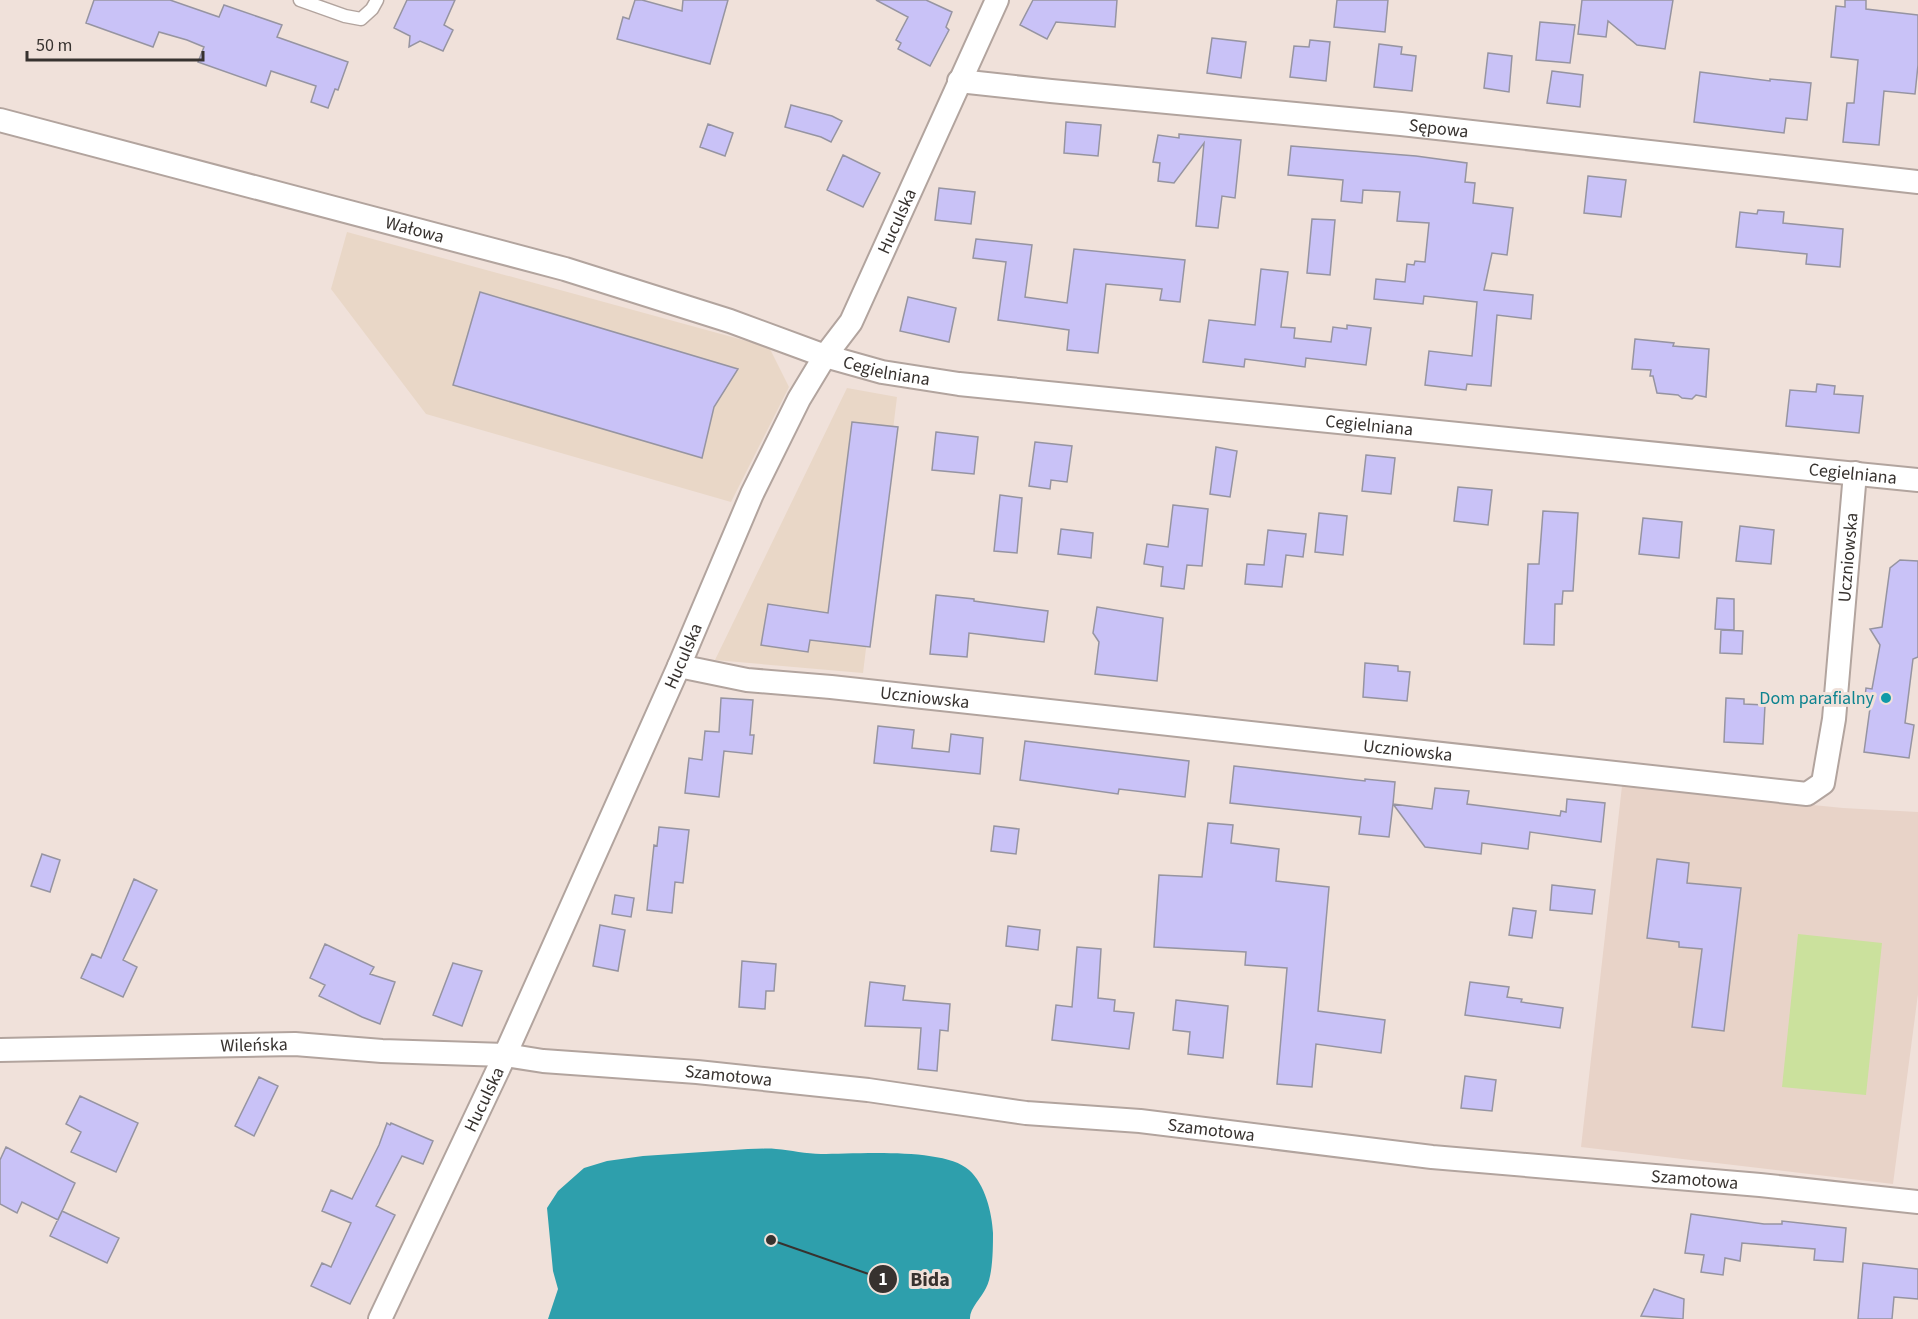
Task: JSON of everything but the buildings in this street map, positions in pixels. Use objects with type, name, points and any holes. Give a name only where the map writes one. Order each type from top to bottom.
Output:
[{"type":"street","name":"Huculska","points":[[380,1319],[506,1055],[679,666],[752,494],[799,399],[825,356],[850,322],[997,0]]},
{"type":"street","name":"Sępowa","points":[[959,81],[1436,128],[1918,182]]},
{"type":"street","name":"Wałowa","points":[[0,120],[565,268],[730,321],[825,356]]},
{"type":"street","name":"Cegielniana","points":[[825,356],[882,372],[959,384],[1918,480]]},
{"type":"street","name":"Uczniowska","points":[[679,666],[747,680],[831,687],[1807,794],[1822,783],[1834,719],[1855,473]]},
{"type":"street","name":"Wileńska","points":[[0,1050],[295,1044],[382,1051],[506,1055]]},
{"type":"street","name":"Szamotowa","points":[[506,1055],[566,1063],[676,1070],[868,1090],[1026,1113],[1140,1121],[1432,1157],[1760,1185],[1918,1203]]},
{"type":"lane","points":[[300,0],[345,16],[361,19],[372,9],[377,0]]},
{"type":"shaded area","points":[[347,232],[769,347],[789,387],[731,502],[426,414],[331,289]]},
{"type":"shaded area","points":[[847,388],[897,397],[863,673],[715,660]]},
{"type":"shaded area","points":[[1622,786],[1843,808],[1918,812],[1918,994],[1893,1184],[1581,1147]]},
{"type":"green space","points":[[1798,934],[1882,943],[1866,1095],[1782,1087]]},
{"type":"water","points":[[773,1149],[815,1154],[920,1155],[957,1163],[969,1170],[975,1176],[987,1199],[993,1233],[990,1276],[970,1319],[548,1319],[558,1289],[553,1271],[547,1208],[558,1191],[584,1168],[607,1161],[643,1156]]},
{"type":"place","name":"Dom parafialny","points":[[1886,698]]},
{"type":"place","name":"Bida","points":[[771,1240]]}]
